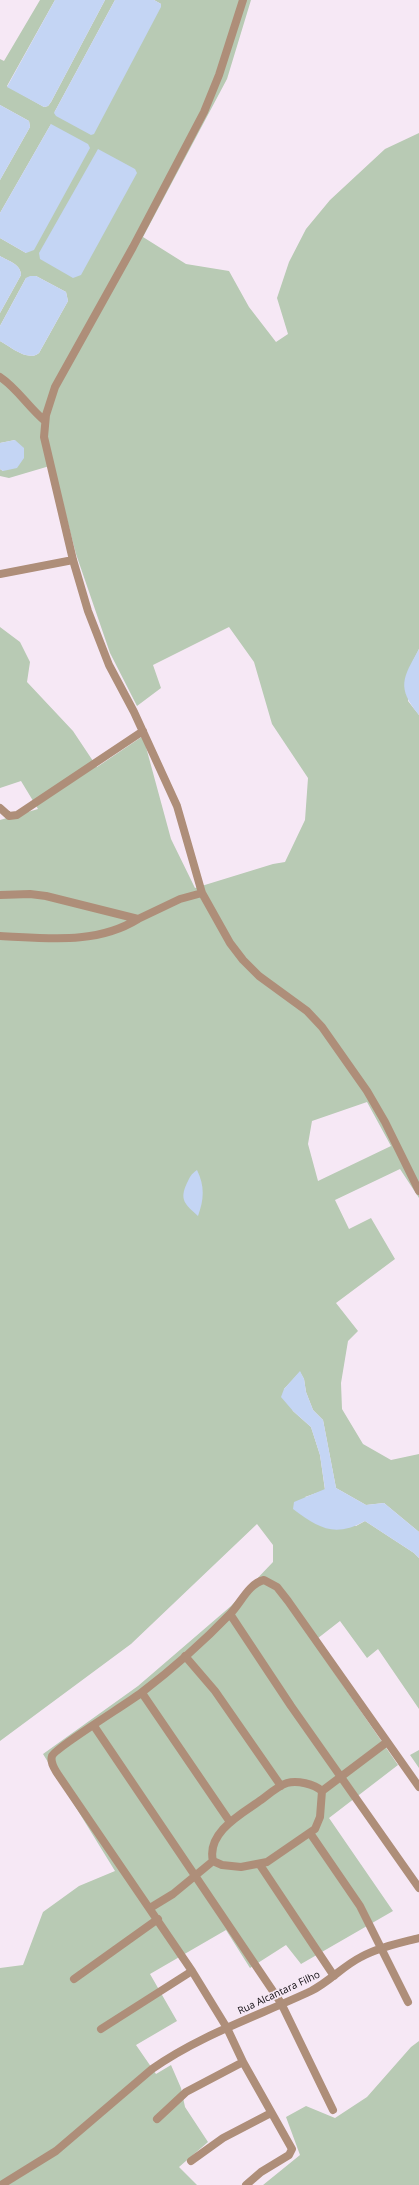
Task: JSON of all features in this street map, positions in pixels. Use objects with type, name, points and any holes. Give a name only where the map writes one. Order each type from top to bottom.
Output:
[{"type":"street","points":[[242,0],[219,75],[204,112],[133,247],[61,375],[49,402],[44,422],[45,443],[73,560],[99,642],[143,731],[177,806],[202,893],[230,943],[243,960],[260,976],[307,1011],[322,1027],[370,1096],[419,1191]]},
{"type":"street","points":[[0,377],[10,384],[44,422]]},
{"type":"street","points":[[0,574],[73,560]]},
{"type":"street","points":[[0,808],[9,816],[18,815],[143,731]]},
{"type":"street","points":[[0,936],[83,938],[106,933],[180,899],[202,893]]},
{"type":"street","points":[[0,895],[30,894],[46,896],[138,919]]},
{"type":"street","points":[[246,2185],[261,2172],[292,2152],[290,2144],[243,2062],[227,2028],[192,1971],[158,1919],[57,1773],[51,1761],[54,1752],[63,1744],[94,1726],[142,1693],[230,1614],[258,1581],[264,1580],[277,1587],[419,1787]]},
{"type":"street","points":[[230,1614],[291,1706],[419,1888]]},
{"type":"street","points":[[185,1656],[215,1691],[281,1786]]},
{"type":"street","points":[[142,1693],[230,1822]]},
{"type":"street","points":[[94,1726],[281,2003],[333,2110]]},
{"type":"street","points":[[213,1861],[228,1866],[260,1865],[267,1862],[310,1832],[320,1817],[322,1791],[387,1742]]},
{"type":"street","points":[[213,1861],[212,1853],[218,1837],[230,1822],[281,1786],[297,1782],[307,1784],[322,1791]]},
{"type":"street","points":[[310,1832],[352,1893],[383,1948],[408,2002]]},
{"type":"street","points":[[150,1908],[173,1894],[194,1875],[213,1861]]},
{"type":"street","points":[[260,1865],[334,1976]]},
{"type":"street","points":[[74,1979],[158,1919]]},
{"type":"street","name":"Rua Alcantara Filho","points":[[1,2185],[56,2151],[152,2069],[169,2058],[227,2028],[315,1989],[361,1957],[383,1948],[419,1938]]},
{"type":"street","points":[[101,2029],[192,1971]]},
{"type":"street","points":[[157,2119],[186,2092],[243,2062]]},
{"type":"street","points":[[192,2161],[222,2138],[271,2113]]},
{"type":"green space","points":[[40,0],[55,0],[7,86],[44,107],[48,106],[105,0],[115,0],[54,113],[161,4],[154,0],[251,0],[227,79],[143,237],[186,264],[229,271],[249,307],[276,342],[288,334],[277,298],[289,262],[306,229],[330,200],[385,149],[419,133],[419,649],[413,661],[408,701],[419,715],[419,1198],[400,1169],[335,1200],[349,1229],[371,1218],[395,1259],[336,1303],[358,1331],[348,1341],[341,1383],[342,1409],[363,1444],[391,1460],[419,1454],[419,1532],[384,1503],[366,1505],[336,1488],[323,1420],[313,1410],[306,1392],[304,1379],[300,1372],[284,1389],[293,1411],[311,1427],[320,1455],[325,1490],[305,1497],[356,1526],[365,1521],[414,1553],[419,1558],[419,1709],[378,1649],[367,1658],[340,1621],[313,1642],[398,1765],[329,1818],[393,1911],[301,1964],[286,1945],[250,1968],[226,1930],[150,1974],[177,2021],[136,2045],[156,2074],[171,2065],[181,2088],[185,2107],[208,2142],[179,2167],[197,2185],[0,2185],[0,1968],[23,1965],[43,1912],[79,1886],[115,1871],[43,1754],[138,1686],[231,1606],[273,1562],[273,1545],[257,1524],[131,1644],[0,1741],[0,820],[38,809],[21,781],[0,788],[0,627],[20,642],[30,662],[27,682],[73,731],[97,767],[143,736],[171,839],[195,888],[273,864],[285,862],[305,820],[308,778],[272,724],[254,662],[229,627],[153,665],[161,688],[137,706],[110,653],[76,554],[53,465],[9,478],[0,476],[0,469],[3,471],[15,440],[0,443],[0,341],[25,355],[30,356],[39,353],[68,301],[66,292],[36,276],[26,278],[0,326],[0,313],[21,275],[19,268],[16,265],[0,256],[0,238],[26,253],[51,124],[0,213],[0,180],[30,127],[29,121],[0,105],[0,59],[4,61]],"holes":[[[367,1102],[391,1146],[318,1181],[308,1144],[312,1121]]]},
{"type":"green space","points":[[419,1750],[419,1768],[410,1755]]},
{"type":"green space","points":[[419,2041],[419,2185],[263,2185],[300,2155],[286,2117],[306,2106],[335,2118],[367,2097],[411,2047]]},
{"type":"water","points":[[55,0],[105,0],[51,102],[48,106],[44,107],[7,87]]},
{"type":"water","points":[[115,0],[154,0],[161,4],[161,7],[94,134],[91,135],[56,116],[54,113]]},
{"type":"water","points":[[0,105],[29,121],[30,127],[0,180]]},
{"type":"water","points":[[51,124],[88,144],[90,148],[34,250],[26,253],[0,238],[0,213]]},
{"type":"water","points":[[98,149],[135,169],[137,173],[81,275],[73,278],[40,259],[39,253]]},
{"type":"water","points":[[0,256],[16,265],[19,268],[21,275],[0,313]]},
{"type":"water","points":[[36,276],[66,292],[68,301],[39,353],[30,356],[20,353],[0,341],[0,326],[26,278]]},
{"type":"water","points":[[15,440],[24,448],[24,458],[17,468],[3,471],[0,469],[0,443]]},
{"type":"water","points":[[419,649],[419,715],[407,697],[404,682],[409,668]]},
{"type":"water","points":[[197,1170],[200,1176],[203,1193],[202,1204],[198,1216],[187,1205],[184,1198],[187,1183],[192,1174]]},
{"type":"water","points":[[300,1371],[304,1379],[306,1392],[313,1410],[323,1420],[336,1488],[366,1505],[384,1503],[419,1532],[419,1558],[414,1553],[365,1521],[344,1529],[335,1530],[319,1526],[293,1509],[294,1502],[325,1489],[320,1455],[311,1427],[293,1411],[281,1397],[284,1389]]}]
